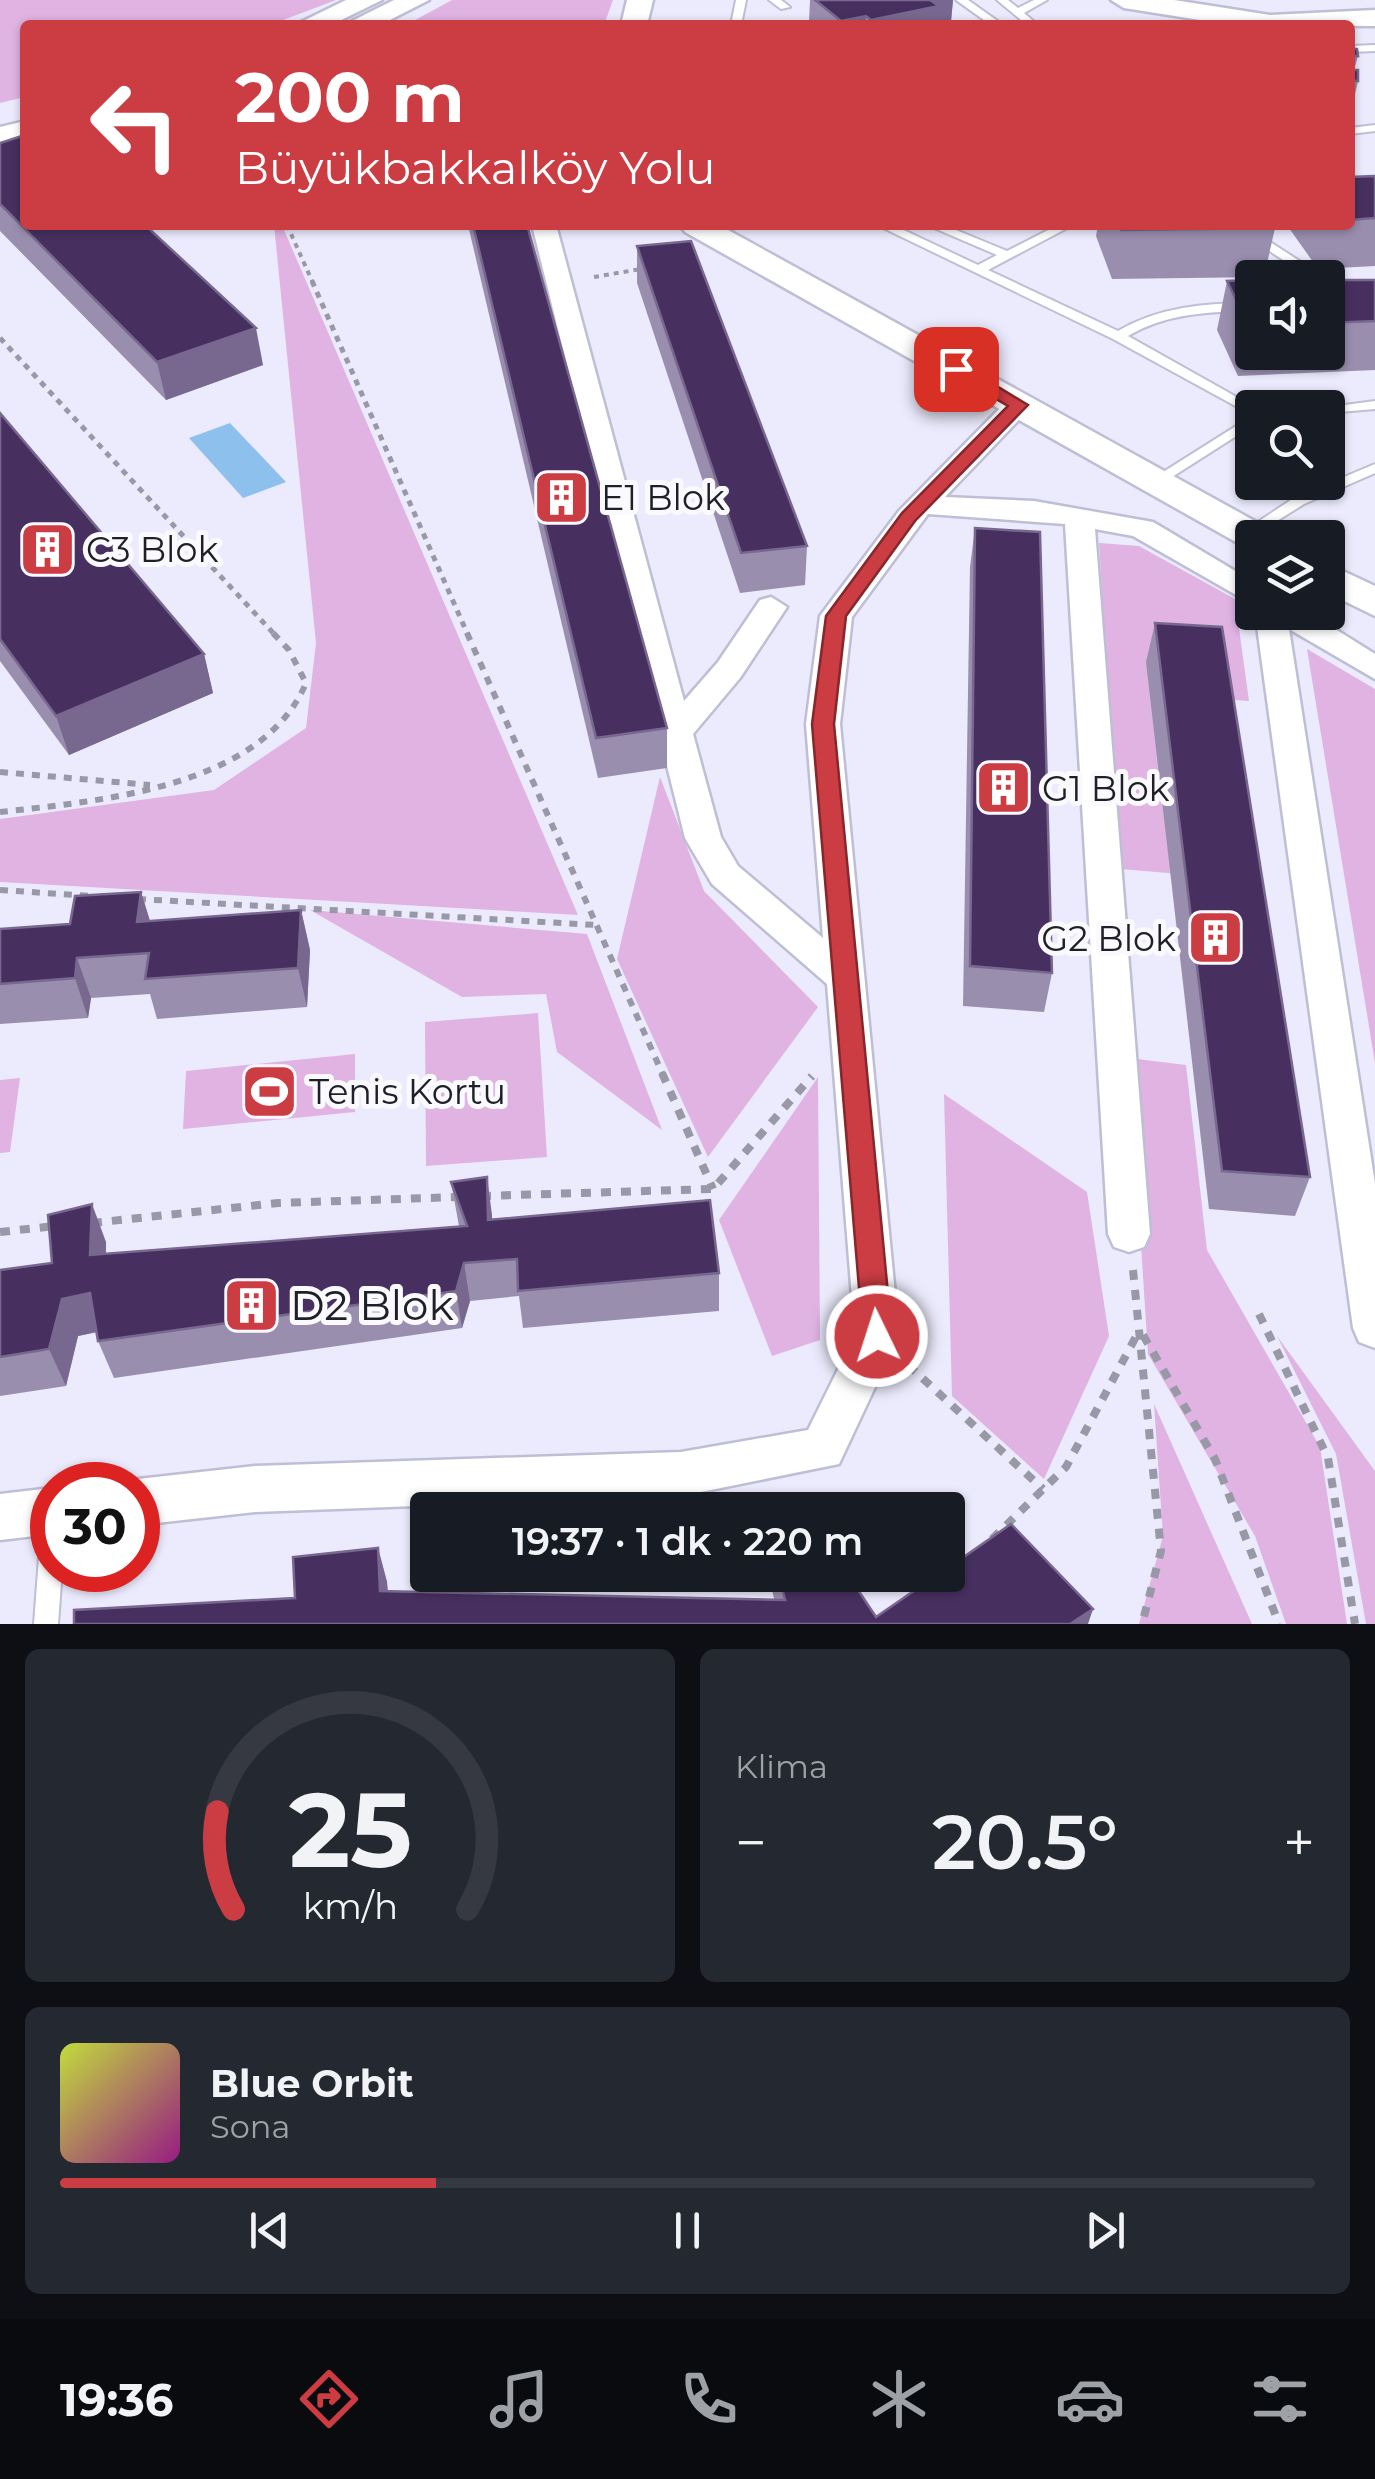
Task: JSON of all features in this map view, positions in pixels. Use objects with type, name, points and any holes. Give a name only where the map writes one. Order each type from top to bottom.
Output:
[{"type":"street","points":[[320,20],[370,0]]},
{"type":"street","points":[[369,20],[416,0]]},
{"type":"street","points":[[1124,0],[1251,20]]},
{"type":"street","points":[[1207,0],[1302,5],[1355,0]]},
{"type":"street","points":[[1333,20],[1375,18]]},
{"type":"street","points":[[545,230],[703,838],[725,875],[849,981]]},
{"type":"street","points":[[705,230],[1235,525]]},
{"type":"street","points":[[160,1500],[256,1489],[681,1474],[823,1450],[877,1336],[854,1030],[823,724],[836,616],[921,505],[1020,405]]},
{"type":"street","points":[[921,505],[1034,510],[1142,528],[1235,584]]},
{"type":"street","points":[[1080,517],[1129,1234]]},
{"type":"street","points":[[1345,586],[1375,603]]},
{"type":"street","points":[[675,733],[729,670],[771,607]]},
{"type":"street","points":[[1274,630],[1375,1328]]},
{"type":"street","points":[[1313,630],[1375,668]]},
{"type":"street","points":[[0,1517],[30,1514]]},
{"type":"lane","points":[[774,0],[786,7]]},
{"type":"lane","points":[[961,0],[991,20]]},
{"type":"lane","points":[[1002,0],[1027,20]]},
{"type":"lane","points":[[1017,12],[1042,0]]},
{"type":"lane","points":[[894,230],[1118,336],[1235,401]]},
{"type":"lane","points":[[945,230],[1007,255]]},
{"type":"lane","points":[[978,270],[1058,230]]},
{"type":"lane","points":[[1244,230],[1293,260]]},
{"type":"lane","points":[[1118,336],[1158,314],[1192,308],[1235,307]]},
{"type":"lane","points":[[1345,408],[1375,405]]},
{"type":"lane","points":[[1156,481],[1235,431]]},
{"type":"lane","points":[[1272,520],[1298,500],[1375,468]]},
{"type":"lane","points":[[46,1624],[48,1592]]},
{"type":"path","points":[[289,230],[712,1189]]},
{"type":"path","points":[[559,283],[650,267]]},
{"type":"path","points":[[0,338],[288,650],[306,684],[290,716],[244,750],[160,786],[75,804],[0,812]]},
{"type":"path","points":[[0,772],[160,786]]},
{"type":"path","points":[[0,890],[100,896]]},
{"type":"path","points":[[119,898],[596,925]]},
{"type":"path","points":[[80,1224],[278,1203],[712,1189],[854,1030]]},
{"type":"path","points":[[0,1232],[60,1226]]},
{"type":"path","points":[[1129,1234],[1162,1550],[1142,1624]]},
{"type":"path","points":[[1258,1314],[1328,1458],[1356,1624]]},
{"type":"path","points":[[986,1545],[1066,1466],[1139,1330]]},
{"type":"path","points":[[1139,1330],[1215,1459],[1279,1624]]},
{"type":"path","points":[[877,1336],[1043,1490]]},
{"type":"shaded area","points":[[0,0],[336,0],[283,20],[20,20],[20,98],[0,103]]},
{"type":"shaded area","points":[[452,0],[613,0],[606,20],[415,20]]},
{"type":"shaded area","points":[[275,230],[284,230],[578,915],[0,882],[0,819],[214,790],[306,728],[316,643]]},
{"type":"shaded area","points":[[1099,543],[1139,546],[1235,599],[1235,630],[1239,630],[1249,701],[1164,695],[1180,874],[1120,869]]},
{"type":"shaded area","points":[[1307,649],[1375,689],[1375,1063]]},
{"type":"shaded area","points":[[660,777],[704,891],[818,1007],[708,1157],[617,959]]},
{"type":"shaded area","points":[[310,910],[587,934],[662,1130],[557,1052],[546,994],[462,997]]},
{"type":"shaded area","points":[[538,1013],[547,1157],[426,1166],[425,1022]]},
{"type":"shaded area","name":"Tenis Kortu","points":[[355,1054],[355,1112],[183,1129],[186,1071]]},
{"type":"shaded area","points":[[1129,1058],[1186,1065],[1207,1250],[1320,1447],[1347,1624],[1286,1624],[1255,1536],[1148,1354]]},
{"type":"shaded area","points":[[818,1077],[820,1340],[772,1356],[719,1220]]},
{"type":"shaded area","points":[[20,1078],[10,1152],[0,1153],[0,1080]]},
{"type":"shaded area","points":[[944,1094],[1087,1192],[1109,1336],[1044,1479],[952,1396]]},
{"type":"shaded area","points":[[1277,1336],[1375,1471],[1375,1624],[1366,1624],[1336,1454]]},
{"type":"shaded area","points":[[1154,1404],[1252,1624],[1139,1624],[1163,1536]]},
{"type":"water","points":[[230,423],[286,482],[243,498],[189,438]]},
{"type":"building","points":[[815,0],[930,0],[939,6],[871,20],[866,16],[840,20]]},
{"type":"building","points":[[20,137],[20,224],[0,204],[0,143]]},
{"type":"building","points":[[1375,176],[1375,218],[1355,220],[1355,177]]},
{"type":"building","points":[[26,230],[150,230],[256,328],[157,362]]},
{"type":"building","name":"E1 Blok","points":[[474,230],[528,230],[667,728],[596,738]]},
{"type":"building","points":[[691,241],[807,546],[741,553],[637,246]]},
{"type":"building","points":[[1345,280],[1375,280],[1375,321],[1345,322]]},
{"type":"building","points":[[1227,281],[1235,281],[1235,297]]},
{"type":"building","name":"C3 Blok","points":[[0,413],[204,654],[56,716],[0,639]]},
{"type":"building","name":"G1 Blok","points":[[975,528],[1040,532],[1052,973],[970,966]]},
{"type":"building","name":"G2 Blok","points":[[1155,623],[1222,627],[1310,1177],[1222,1171]]},
{"type":"building","points":[[141,892],[137,922],[301,910],[298,968],[145,979],[149,953],[77,958],[75,978],[0,984],[0,929],[70,924],[75,896]]},
{"type":"building","points":[[487,1177],[488,1220],[710,1200],[719,1273],[518,1291],[517,1259],[464,1263],[456,1291],[98,1341],[90,1293],[62,1299],[49,1349],[0,1357],[0,1270],[52,1263],[48,1215],[92,1204],[90,1255],[467,1226],[451,1182]]},
{"type":"building","points":[[1011,1524],[1093,1609],[1070,1624],[74,1624],[74,1610],[295,1598],[293,1557],[378,1548],[380,1591],[785,1600],[783,1592],[859,1592],[876,1617],[912,1592],[965,1592],[965,1556]]},
{"type":"place","name":"E1 Blok","points":[[562,497]]},
{"type":"place","name":"C3 Blok","points":[[47,549]]},
{"type":"place","name":"G1 Blok","points":[[1003,788]]},
{"type":"place","name":"G2 Blok","points":[[1215,938]]},
{"type":"place","name":"Tenis Kortu","points":[[270,1091]]},
{"type":"place","name":"D2 Blok","points":[[251,1305]]},
{"type":"route","points":[[877,1336],[841,890],[823,724],[836,616],[908,517],[1020,405],[956,369]]}]
